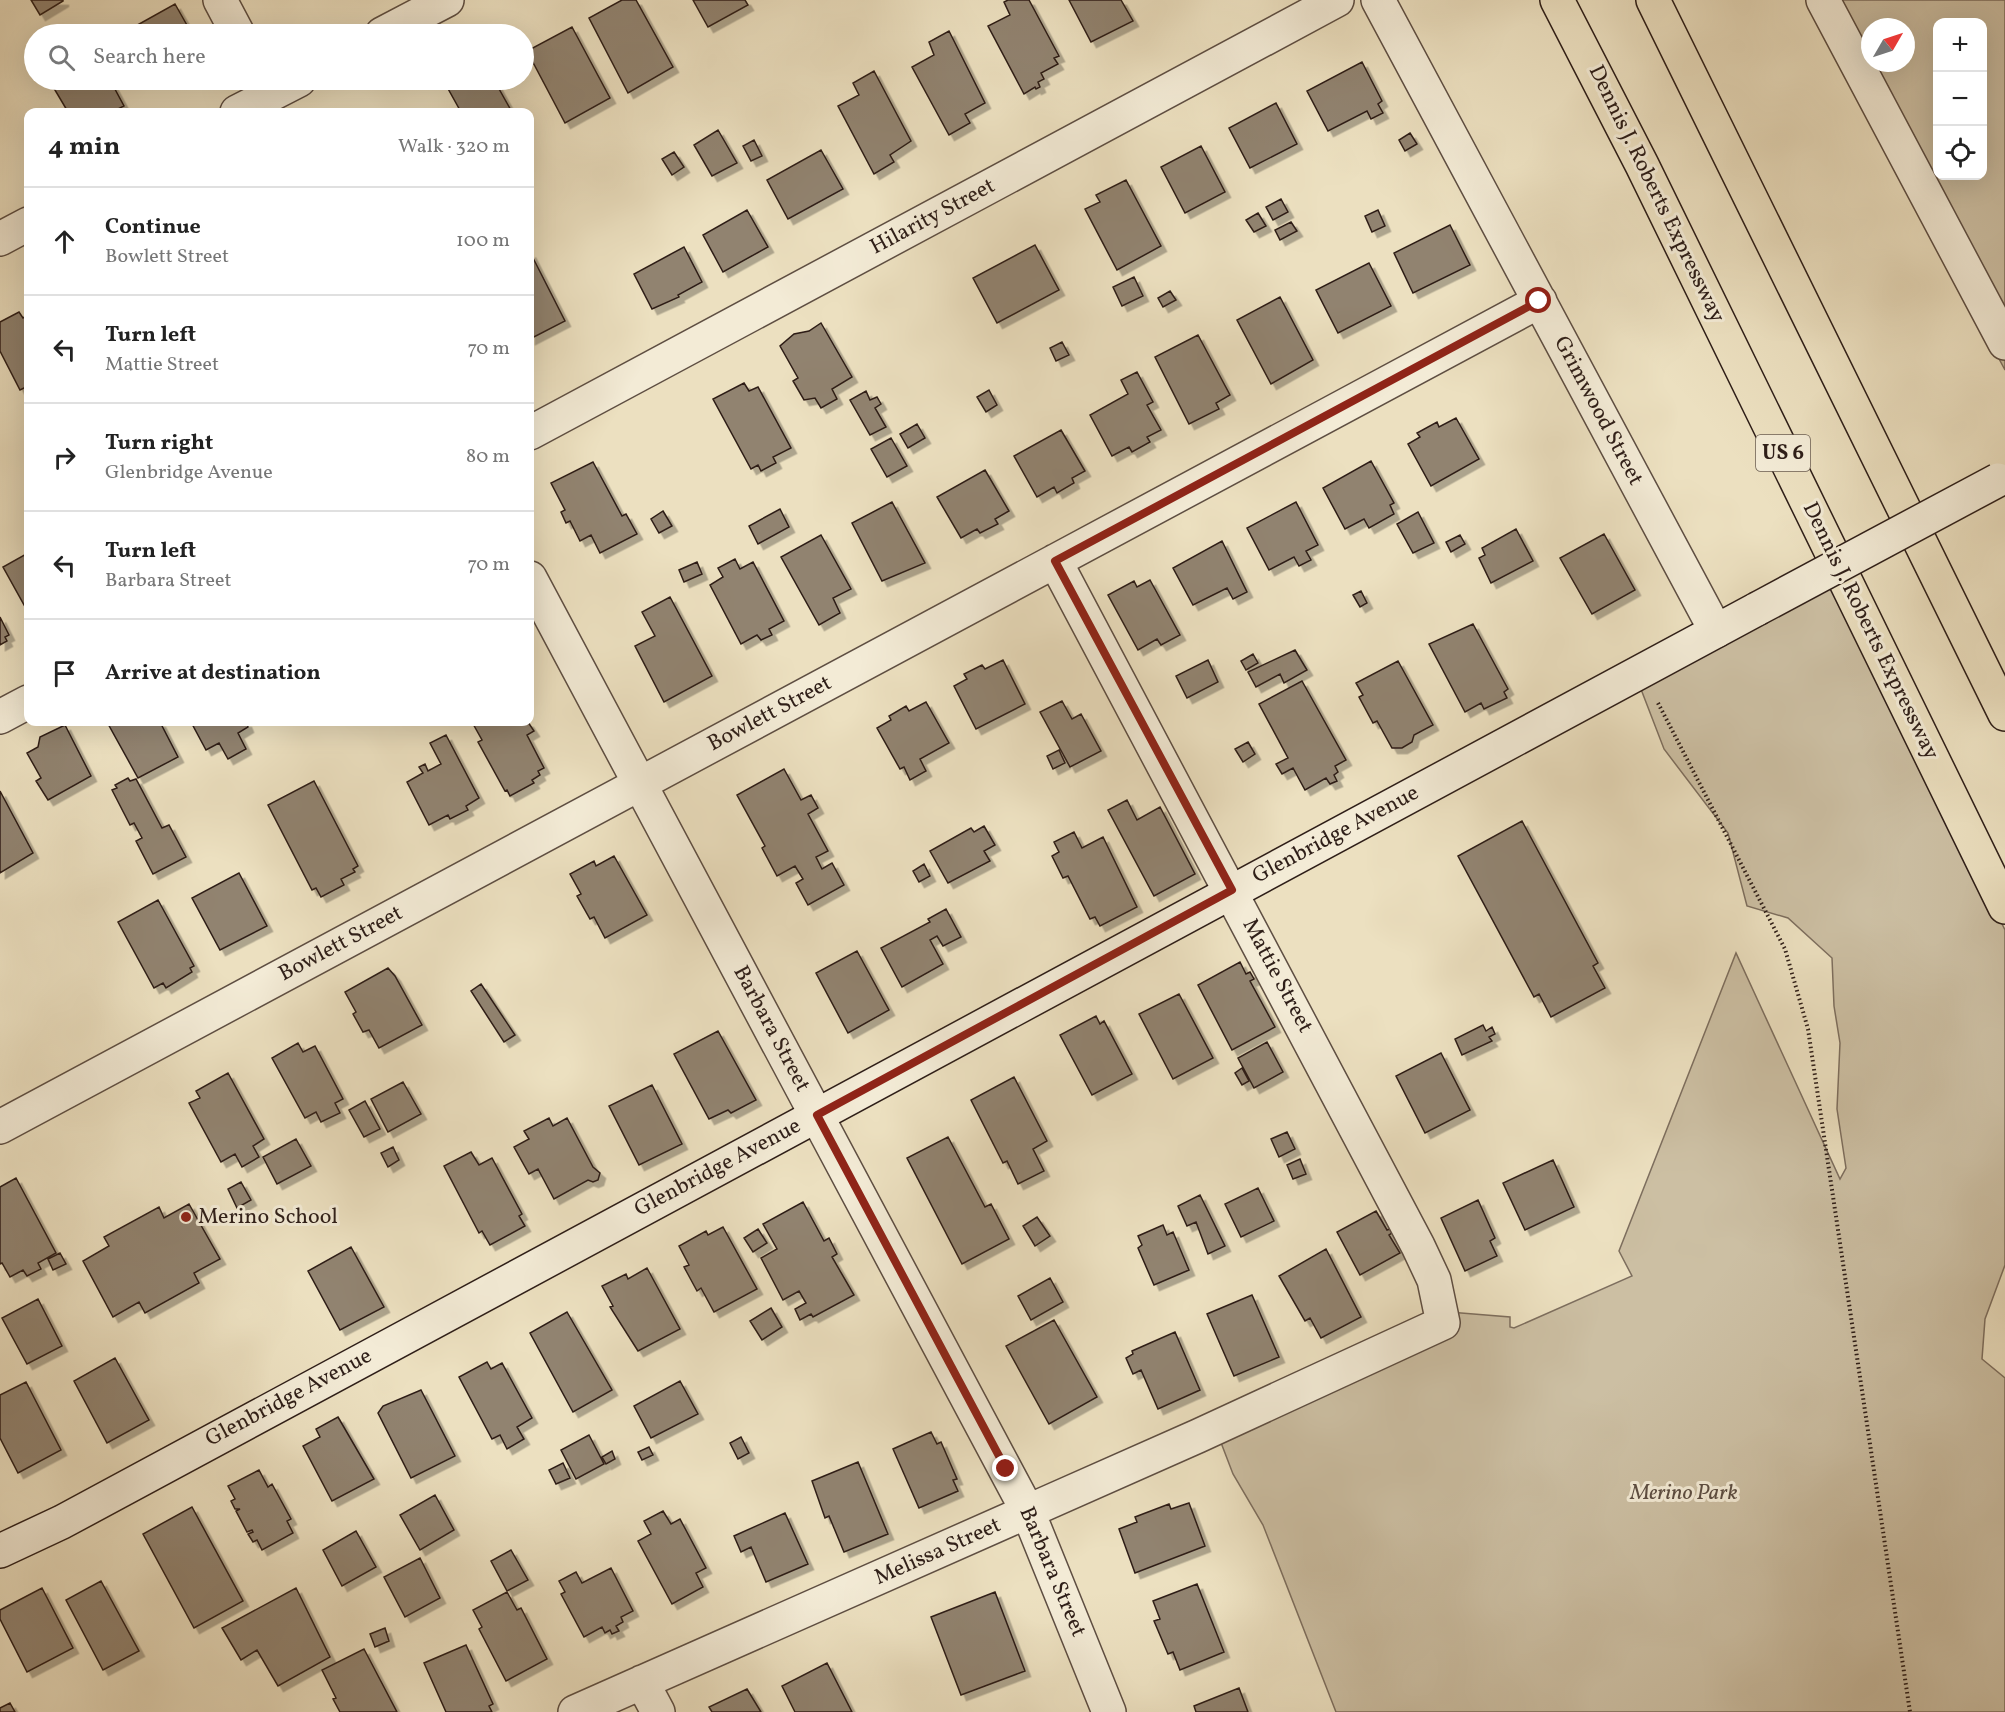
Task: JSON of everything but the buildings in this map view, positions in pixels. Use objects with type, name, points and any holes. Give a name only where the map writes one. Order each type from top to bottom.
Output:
[{"type":"highway","name":"Dennis J. Roberts Expressway","points":[[1557,0],[1642,165],[2005,907]]},
{"type":"highway","points":[[1653,0],[2005,714]]},
{"type":"street","points":[[220,0],[233,24]]},
{"type":"street","points":[[401,24],[447,0]]},
{"type":"street","name":"Hilarity Street","points":[[534,431],[1337,0]]},
{"type":"street","name":"Grimwood Street","points":[[1378,0],[1716,631]]},
{"type":"street","points":[[1823,0],[2005,343]]},
{"type":"street","points":[[246,108],[271,96]]},
{"type":"street","points":[[0,240],[24,226]]},
{"type":"street","name":"Bowlett Street","points":[[0,1127],[1539,301]]},
{"type":"street","name":"Glenbridge Avenue","points":[[0,1551],[62,1522],[1232,890],[1643,673],[1716,631],[2001,478]]},
{"type":"street","name":"Mattie Street","points":[[1055,561],[1232,890],[1434,1280],[1443,1323],[1431,1328]]},
{"type":"street","name":"Barbara Street","points":[[534,585],[1028,1512],[1109,1712]]},
{"type":"street","points":[[0,717],[24,704]]},
{"type":"street","name":"Melissa Street","points":[[575,1712],[1028,1512],[1431,1328]]},
{"type":"street","points":[[642,1682],[658,1712]]},
{"type":"path","points":[[1643,673],[1771,920],[1797,984],[1808,1029],[1910,1712]]},
{"type":"green space","points":[[1807,0],[2005,0],[2005,370]]},
{"type":"green space","name":"Merino Park","points":[[1824,573],[1838,593],[2005,930],[2005,1265],[1985,1319],[1982,1359],[2005,1378],[2005,1712],[1336,1712],[1263,1525],[1233,1474],[1220,1440],[1449,1312],[1510,1317],[1510,1327],[1514,1328],[1632,1276],[1619,1251],[1736,953],[1840,1179],[1846,1168],[1837,1109],[1840,1043],[1834,1006],[1832,958],[1788,918],[1747,906],[1728,833],[1664,749],[1639,684]]},
{"type":"place","name":"Merino School","points":[[186,1217]]},
{"type":"route","points":[[1006,1469],[817,1115],[1232,890],[1055,561],[1539,301]]}]
